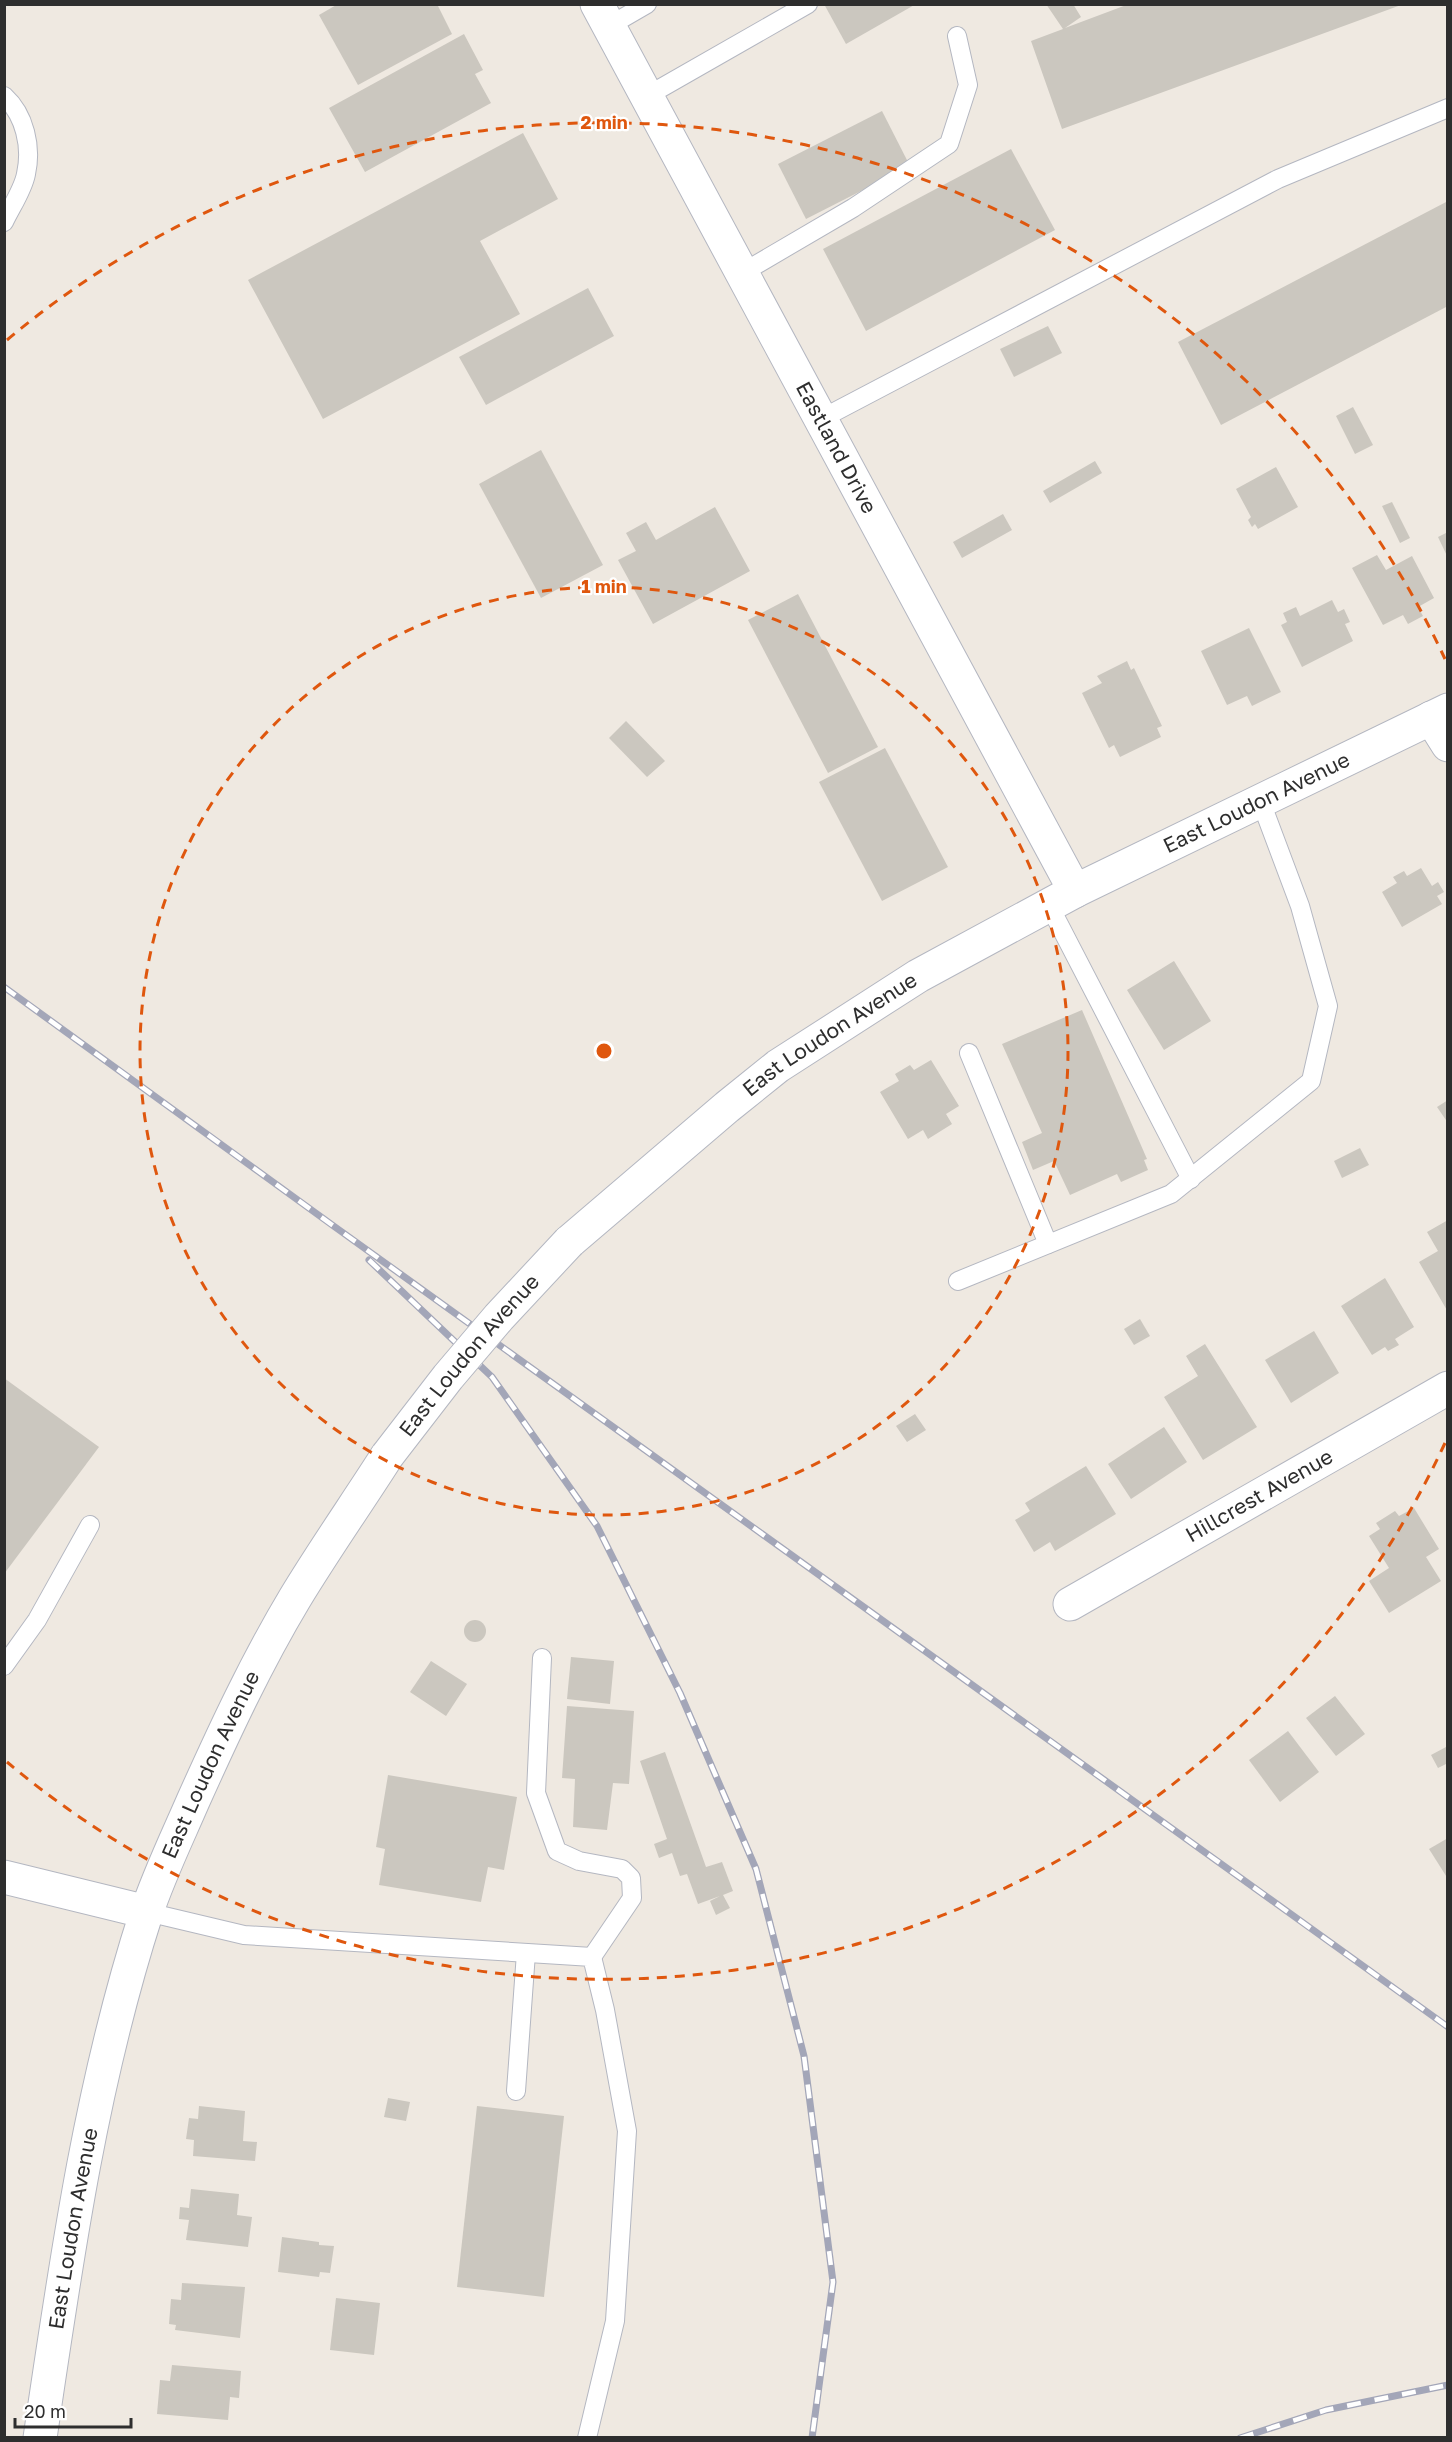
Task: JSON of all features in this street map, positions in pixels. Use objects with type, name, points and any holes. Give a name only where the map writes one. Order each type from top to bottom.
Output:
[{"type":"main road","name":"Eastland Drive","points":[[603,15],[821,419],[1062,898]]},
{"type":"main road","name":"East Loudon Avenue","points":[[40,2438],[64,2269],[82,2166],[113,2026],[147,1912],[172,1848],[231,1716],[294,1599],[387,1456],[448,1377],[499,1317],[569,1242],[778,1066],[918,976],[1062,898],[1261,802],[1442,724]]},
{"type":"main road","name":"Hillcrest Avenue","points":[[1070,1604],[1448,1388]]},
{"type":"main road","points":[[4,1877],[147,1912]]},
{"type":"lane","points":[[603,15],[647,4]]},
{"type":"lane","points":[[647,96],[808,4]]},
{"type":"lane","points":[[742,273],[853,208],[949,144],[968,85],[957,36]]},
{"type":"lane","points":[[4,96],[16,107],[28,139],[26,175],[4,222]]},
{"type":"lane","points":[[821,419],[1278,179],[1448,108]]},
{"type":"lane","points":[[958,1281],[1171,1194],[1311,1081],[1328,1006],[1300,906],[1261,802]]},
{"type":"lane","points":[[1062,898],[1191,1179]]},
{"type":"lane","points":[[969,1053],[1048,1244]]},
{"type":"lane","points":[[4,1666],[37,1620],[90,1525]]},
{"type":"lane","points":[[542,1658],[536,1793],[557,1851],[579,1861],[622,1869],[631,1878],[633,1898],[592,1957],[605,2010],[627,2131],[615,2321],[587,2438]]},
{"type":"lane","points":[[147,1912],[244,1935],[592,1957]]},
{"type":"lane","points":[[516,2091],[526,1953]]},
{"type":"building","points":[[338,4],[437,4],[452,34],[358,85],[319,15]]},
{"type":"building","points":[[824,4],[916,4],[846,44]]},
{"type":"building","points":[[1046,4],[1073,4],[1081,17],[1065,28],[1129,4],[1401,5],[1062,129],[1031,41],[1063,29]]},
{"type":"building","points":[[464,34],[483,70],[475,74],[491,103],[365,172],[329,108]]},
{"type":"building","points":[[882,111],[910,166],[806,219],[778,164]]},
{"type":"building","points":[[523,133],[558,199],[480,241],[520,314],[323,419],[248,280]]},
{"type":"building","points":[[1011,149],[1055,230],[866,331],[823,249]]},
{"type":"building","points":[[1448,201],[1448,306],[1221,425],[1178,342]]},
{"type":"building","points":[[588,288],[614,336],[486,405],[459,357]]},
{"type":"building","points":[[1048,326],[1062,353],[1014,377],[1000,349]]},
{"type":"building","points":[[1353,407],[1373,445],[1355,454],[1336,416]]},
{"type":"building","points":[[541,450],[603,565],[541,598],[479,484]]},
{"type":"building","points":[[1095,461],[1102,473],[1050,503],[1043,491]]},
{"type":"building","points":[[1276,467],[1298,507],[1258,529],[1255,524],[1252,527],[1248,520],[1251,517],[1236,489]]},
{"type":"building","points":[[1392,502],[1410,538],[1400,543],[1382,506]]},
{"type":"building","points":[[715,507],[750,571],[653,624],[618,560],[636,551],[626,533],[646,522],[656,540]]},
{"type":"building","points":[[1003,514],[1012,530],[962,558],[953,542]]},
{"type":"building","points":[[1448,532],[1448,558],[1438,537]]},
{"type":"building","points":[[1377,555],[1386,570],[1412,556],[1434,598],[1418,607],[1423,616],[1408,624],[1403,615],[1383,625],[1352,568]]},
{"type":"building","points":[[798,594],[878,747],[828,773],[748,620]]},
{"type":"building","points":[[1332,600],[1338,612],[1344,609],[1350,622],[1345,624],[1353,641],[1302,667],[1281,625],[1287,622],[1283,613],[1296,607],[1300,616]]},
{"type":"building","points":[[1249,628],[1281,692],[1252,706],[1247,696],[1227,705],[1201,651]]},
{"type":"building","points":[[1127,661],[1131,670],[1134,668],[1162,726],[1157,728],[1161,737],[1120,757],[1114,745],[1109,748],[1082,693],[1102,683],[1097,676]]},
{"type":"building","points":[[626,721],[665,761],[647,777],[609,738]]},
{"type":"building","points":[[885,748],[948,867],[882,901],[819,782]]},
{"type":"building","points":[[1421,868],[1432,886],[1438,882],[1444,892],[1437,896],[1442,904],[1402,927],[1382,892],[1397,883],[1393,877],[1404,871],[1407,876]]},
{"type":"building","points":[[1174,961],[1211,1021],[1164,1050],[1127,990]]},
{"type":"building","points":[[1082,1010],[1147,1159],[1144,1160],[1148,1170],[1121,1182],[1117,1174],[1070,1195],[1054,1161],[1033,1170],[1022,1142],[1042,1133],[1002,1044]]},
{"type":"building","points":[[931,1060],[959,1106],[946,1114],[952,1124],[928,1139],[923,1130],[908,1139],[880,1092],[899,1081],[895,1074],[910,1065],[914,1070]]},
{"type":"building","points":[[1448,1100],[1448,1123],[1437,1107]]},
{"type":"building","points":[[1360,1148],[1369,1165],[1342,1178],[1334,1161]]},
{"type":"building","points":[[1448,1220],[1448,1312],[1419,1262],[1438,1251],[1427,1232]]},
{"type":"building","points":[[1385,1278],[1414,1327],[1395,1339],[1399,1345],[1388,1351],[1385,1347],[1372,1355],[1341,1306]]},
{"type":"building","points":[[1140,1319],[1150,1336],[1134,1345],[1124,1329]]},
{"type":"building","points":[[1314,1331],[1339,1373],[1291,1403],[1265,1360]]},
{"type":"building","points":[[1205,1344],[1257,1427],[1203,1460],[1164,1397],[1198,1376],[1186,1356]]},
{"type":"building","points":[[4,1378],[99,1447],[4,1574]]},
{"type":"building","points":[[915,1414],[926,1430],[907,1442],[896,1426]]},
{"type":"building","points":[[1164,1427],[1187,1462],[1131,1499],[1108,1464]]},
{"type":"building","points":[[1086,1466],[1116,1514],[1055,1551],[1050,1542],[1034,1552],[1015,1520],[1030,1511],[1025,1503]]},
{"type":"building","points":[[1414,1508],[1439,1549],[1426,1557],[1441,1581],[1389,1613],[1369,1581],[1389,1568],[1369,1536],[1380,1529],[1376,1523],[1395,1511],[1399,1516]]},
{"type":"building","points":[[475,1620],[483,1623],[486,1631],[483,1639],[475,1642],[467,1639],[464,1631],[467,1623]]},
{"type":"building","points":[[571,1657],[614,1661],[610,1704],[567,1699]]},
{"type":"building","points":[[431,1661],[467,1684],[446,1716],[410,1692]]},
{"type":"building","points":[[1335,1696],[1365,1734],[1336,1756],[1306,1718]]},
{"type":"building","points":[[567,1706],[634,1711],[629,1784],[613,1783],[607,1830],[573,1827],[575,1779],[562,1778]]},
{"type":"building","points":[[1288,1731],[1319,1772],[1280,1802],[1249,1760]]},
{"type":"building","points":[[1446,1747],[1448,1763],[1438,1768],[1431,1755]]},
{"type":"building","points":[[665,1752],[706,1867],[722,1862],[733,1891],[723,1895],[730,1908],[716,1915],[710,1901],[720,1896],[698,1904],[687,1874],[680,1876],[672,1853],[659,1858],[654,1844],[667,1839],[640,1761]]},
{"type":"building","points":[[388,1775],[517,1797],[504,1870],[488,1867],[481,1902],[379,1885],[385,1849],[376,1847]]},
{"type":"building","points":[[1448,1838],[1448,1879],[1429,1849]]},
{"type":"building","points":[[388,2098],[410,2102],[406,2121],[384,2117]]},
{"type":"building","points":[[199,2106],[245,2111],[243,2141],[257,2142],[255,2161],[193,2156],[194,2140],[186,2139],[189,2118],[198,2119]]},
{"type":"building","points":[[477,2106],[564,2116],[544,2297],[457,2287]]},
{"type":"building","points":[[191,2189],[239,2194],[237,2215],[252,2217],[248,2247],[186,2240],[189,2220],[179,2219],[180,2207],[189,2208]]},
{"type":"building","points":[[282,2237],[334,2246],[330,2273],[320,2272],[319,2277],[278,2272]]},
{"type":"building","points":[[182,2283],[245,2287],[240,2338],[175,2330],[176,2325],[169,2324],[171,2299],[181,2300]]},
{"type":"building","points":[[336,2298],[380,2303],[374,2355],[330,2350]]},
{"type":"building","points":[[172,2365],[241,2371],[239,2398],[230,2397],[228,2420],[157,2414],[160,2380],[170,2381]]},
{"type":"railway","points":[[4,987],[1448,2027]]},
{"type":"railway","points":[[369,1260],[492,1377],[597,1526],[680,1693],[756,1869],[804,2056],[833,2282],[812,2438]]},
{"type":"railway","points":[[1240,2438],[1326,2410],[1448,2385]]}]
